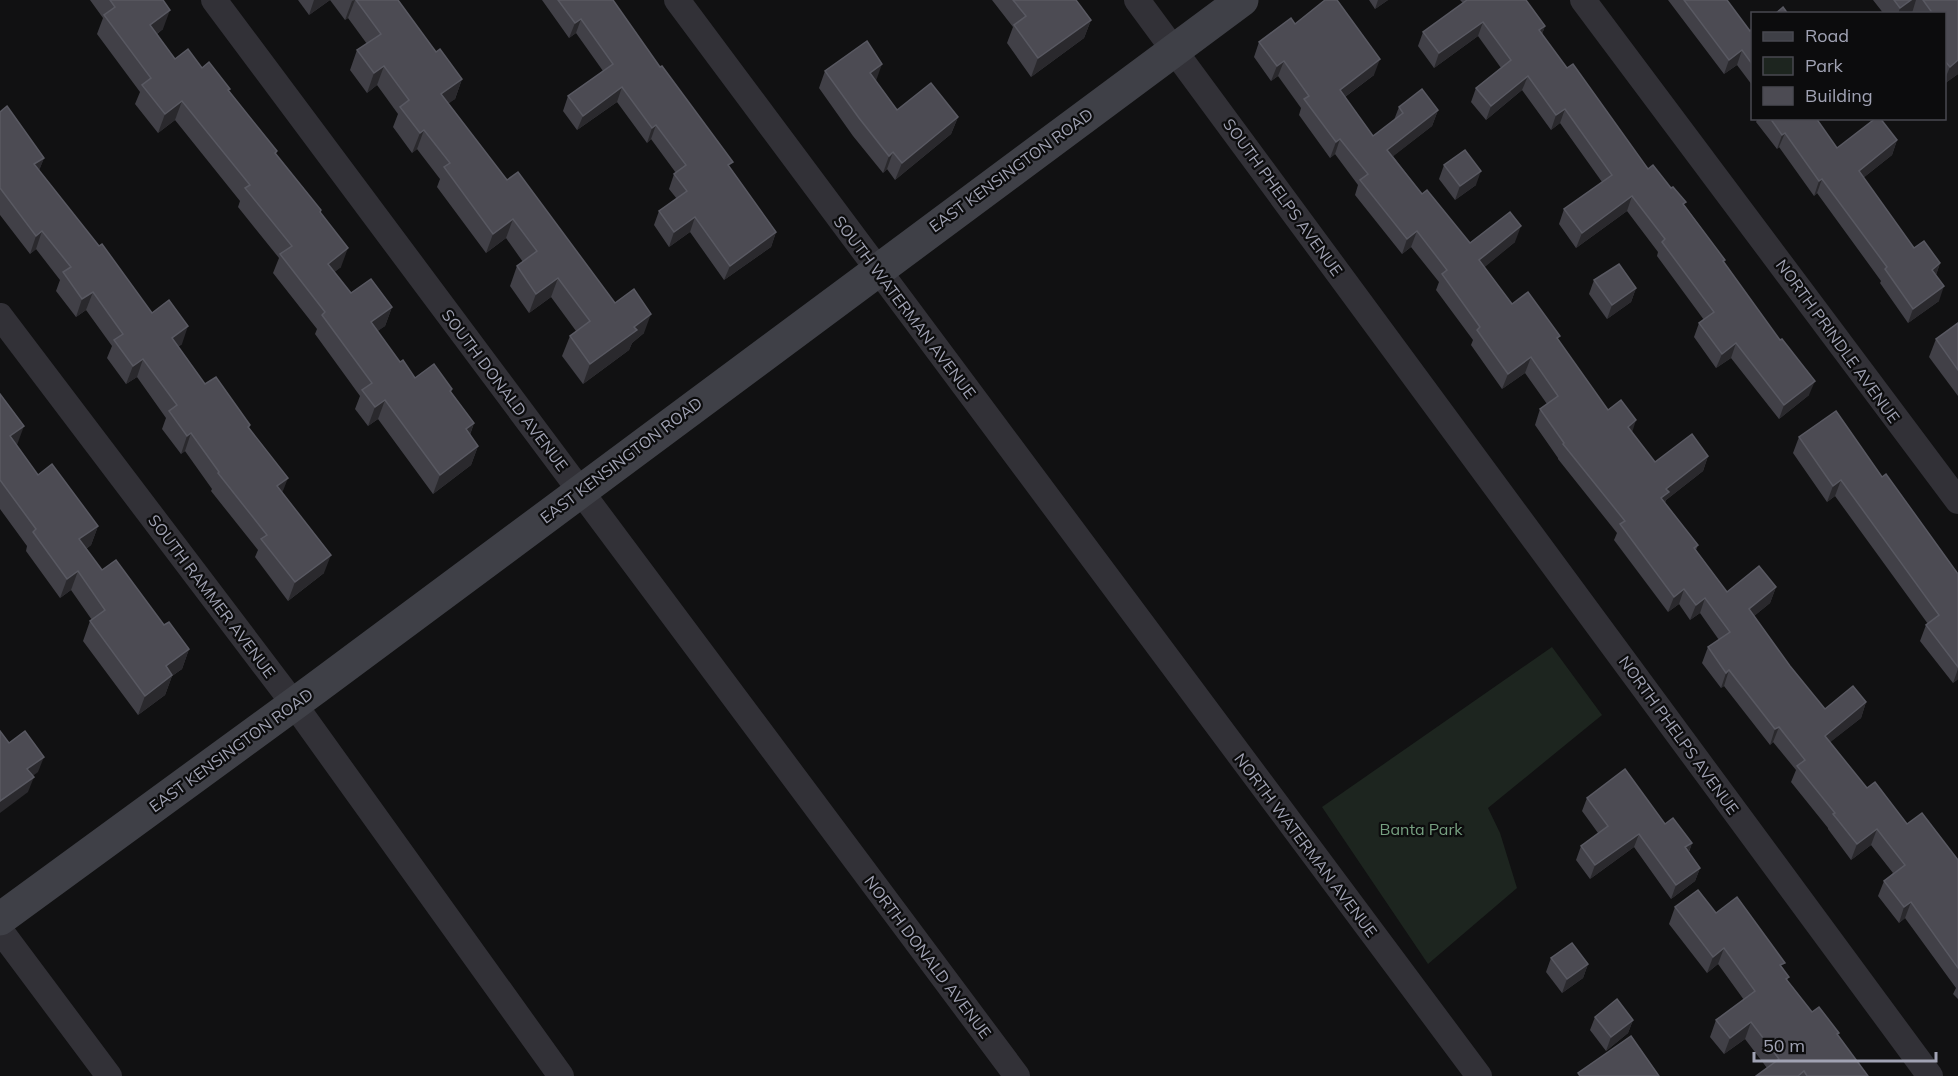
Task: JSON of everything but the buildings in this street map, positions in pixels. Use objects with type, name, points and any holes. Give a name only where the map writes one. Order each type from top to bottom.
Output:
[{"type":"main road","name":"EAST KENSINGTON ROAD","points":[[0,919],[294,704],[579,490],[1242,0]]},
{"type":"street","name":"SOUTH DONALD AVENUE","points":[[214,0],[839,838]]},
{"type":"street","name":"SOUTH WATERMAN AVENUE","points":[[677,0],[1134,613]]},
{"type":"street","name":"SOUTH PHELPS AVENUE","points":[[1137,0],[1428,394]]},
{"type":"street","name":"NORTH PRINDLE AVENUE","points":[[1583,0],[1958,501]]},
{"type":"street","name":"SOUTH RAMMER AVENUE","points":[[0,316],[294,704],[561,1076]]},
{"type":"street","name":"NORTH PHELPS AVENUE","points":[[1428,394],[1930,1076]]},
{"type":"street","name":"NORTH WATERMAN AVENUE","points":[[1134,613],[1479,1076]]},
{"type":"street","name":"NORTH DONALD AVENUE","points":[[839,838],[1017,1076]]},
{"type":"street","points":[[0,930],[109,1076]]},
{"type":"green space","name":"Banta Park","points":[[1552,647],[1602,715],[1488,808],[1500,833],[1517,888],[1428,964],[1322,807]]}]
